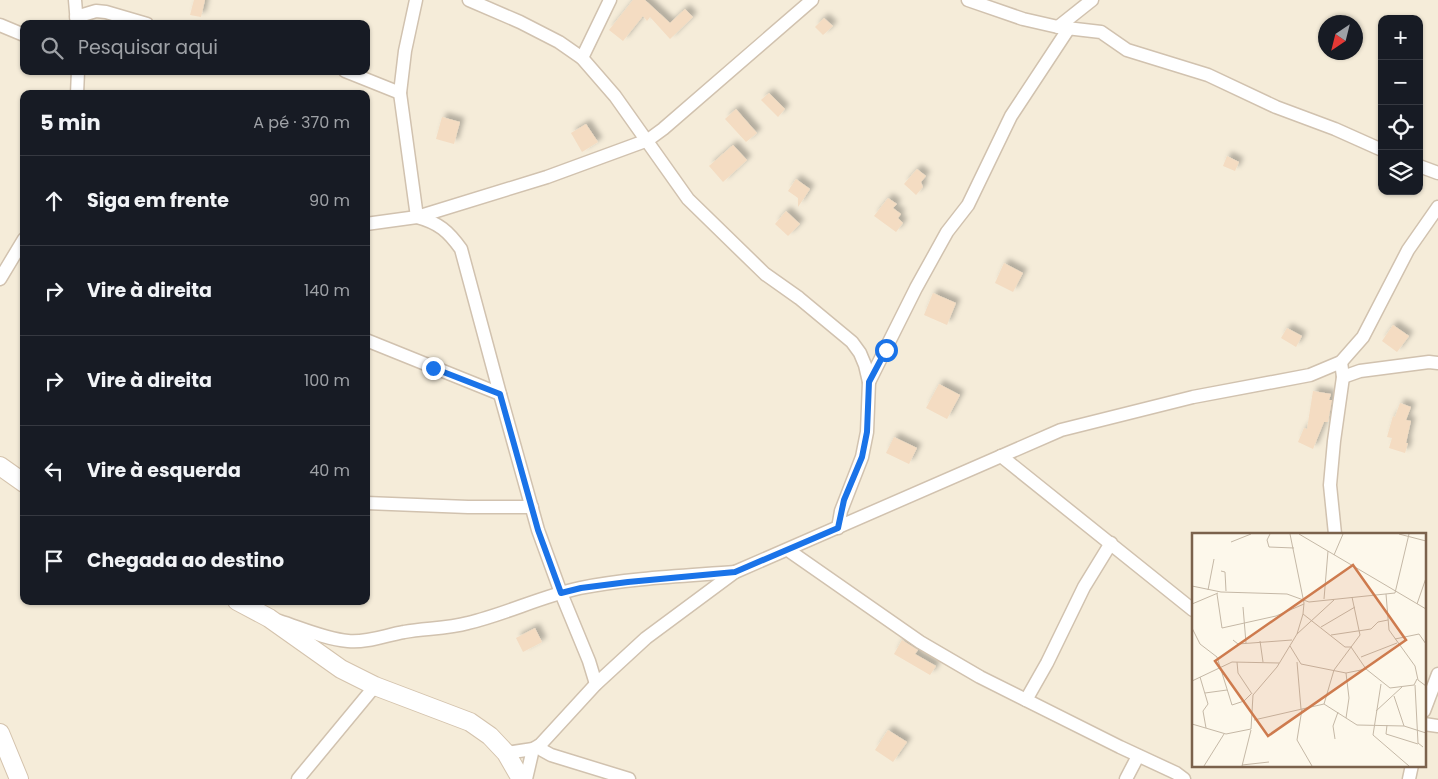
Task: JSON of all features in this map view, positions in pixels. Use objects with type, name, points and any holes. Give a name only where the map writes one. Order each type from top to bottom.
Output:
[{"type":"street","points":[[75,0],[77,20]]},
{"type":"street","points":[[416,0],[405,51],[400,93],[417,216]]},
{"type":"street","points":[[469,0],[520,22],[559,42],[582,58],[615,96],[688,199],[765,274],[799,298],[852,342],[861,355],[869,382],[867,432],[862,457],[844,500],[838,528]]},
{"type":"street","points":[[582,58],[610,0]]},
{"type":"street","points":[[370,223],[417,216],[547,177],[648,140],[664,130],[812,0]]},
{"type":"street","points":[[968,0],[1023,19],[1064,28],[1101,32],[1127,50],[1208,75],[1276,107],[1336,129],[1378,148]]},
{"type":"street","points":[[869,382],[916,288],[948,232],[968,205],[1011,116],[1064,28],[1092,0]]},
{"type":"street","points":[[79,20],[96,11],[133,20]]},
{"type":"street","points":[[0,25],[20,33]]},
{"type":"street","points":[[77,90],[78,75]]},
{"type":"street","points":[[355,75],[400,93]]},
{"type":"street","points":[[1423,167],[1438,173]]},
{"type":"street","points":[[526,779],[536,747],[596,684],[646,638],[735,572],[1060,430],[1193,397],[1310,375],[1341,362],[1363,337],[1408,250],[1438,207]]},
{"type":"street","points":[[417,216],[442,227],[462,249],[532,507],[561,593],[589,661],[596,684]]},
{"type":"street","points":[[0,279],[20,245]]},
{"type":"street","points":[[370,342],[500,394]]},
{"type":"street","points":[[861,355],[882,356]]},
{"type":"street","points":[[1335,533],[1330,485],[1334,441],[1344,378],[1341,362]]},
{"type":"street","points":[[1344,378],[1370,369],[1429,362],[1438,363]]},
{"type":"street","points":[[1001,456],[1192,609]]},
{"type":"street","points":[[0,466],[20,481]]},
{"type":"street","points":[[370,503],[468,507],[532,507]]},
{"type":"street","points":[[1026,700],[1047,663],[1084,587],[1111,543]]},
{"type":"street","points":[[788,550],[920,642],[980,677],[1176,773],[1184,779]]},
{"type":"street","points":[[269,618],[332,638],[363,641],[416,630],[446,628],[470,623],[581,588],[735,572]]},
{"type":"street","points":[[245,605],[269,618],[341,669],[375,686],[470,722],[490,736],[506,753],[521,779]]},
{"type":"street","points":[[1426,707],[1438,674]]},
{"type":"street","points":[[298,779],[375,686]]},
{"type":"street","points":[[0,734],[19,779]]},
{"type":"street","points":[[506,753],[536,747],[551,755],[629,779]]},
{"type":"street","points":[[1126,779],[1138,756]]},
{"type":"street","points":[[1409,779],[1412,766]]},
{"type":"shaded area","points":[[0,0],[1438,0],[1438,779],[0,779]]},
{"type":"building","points":[[194,0],[205,0],[201,17],[190,15]]},
{"type":"building","points":[[633,0],[645,0],[670,23],[685,9],[693,17],[670,39],[650,17],[647,21],[643,16],[623,41],[609,30]]},
{"type":"building","points":[[824,18],[833,26],[823,35],[815,27]]},
{"type":"building","points":[[769,93],[785,109],[778,117],[761,100]]},
{"type":"building","points":[[736,109],[757,133],[746,142],[725,119]]},
{"type":"building","points":[[442,117],[460,122],[454,144],[436,139]]},
{"type":"building","points":[[586,124],[598,142],[582,152],[571,133]]},
{"type":"building","points":[[733,145],[747,160],[723,182],[709,166]]},
{"type":"building","points":[[1227,156],[1239,162],[1235,171],[1223,166]]},
{"type":"building","points":[[917,169],[926,176],[921,182],[923,187],[916,195],[904,184]]},
{"type":"building","points":[[796,179],[810,189],[798,207],[798,198],[788,191]]},
{"type":"building","points":[[888,198],[897,204],[893,208],[901,214],[898,218],[903,223],[896,232],[874,216]]},
{"type":"building","points":[[786,211],[800,224],[788,236],[775,224]]},
{"type":"building","points":[[1004,263],[1023,273],[1013,292],[995,283]]},
{"type":"building","points":[[933,293],[956,303],[947,325],[924,315]]},
{"type":"building","points":[[1393,325],[1409,336],[1397,352],[1382,341]]},
{"type":"building","points":[[1287,328],[1302,336],[1296,347],[1281,338]]},
{"type":"building","points":[[939,384],[960,395],[947,419],[926,408]]},
{"type":"building","points":[[1313,391],[1331,394],[1329,400],[1332,400],[1328,422],[1324,422],[1313,449],[1298,442],[1304,428],[1307,429]]},
{"type":"building","points":[[1400,403],[1411,407],[1406,420],[1411,421],[1405,453],[1389,448],[1392,438],[1387,437],[1393,416],[1395,417]]},
{"type":"building","points":[[894,437],[917,448],[909,464],[886,453]]},
{"type":"building","points":[[535,628],[542,642],[523,652],[516,638]]},
{"type":"building","points":[[902,640],[918,650],[915,654],[936,666],[930,675],[894,654]]},
{"type":"building","points":[[888,730],[907,742],[893,762],[875,750]]},
{"type":"route","points":[[433,368],[500,394],[538,530],[561,593],[581,588],[667,577],[735,572],[838,528],[844,500],[862,457],[867,432],[869,382],[886,350]]}]
